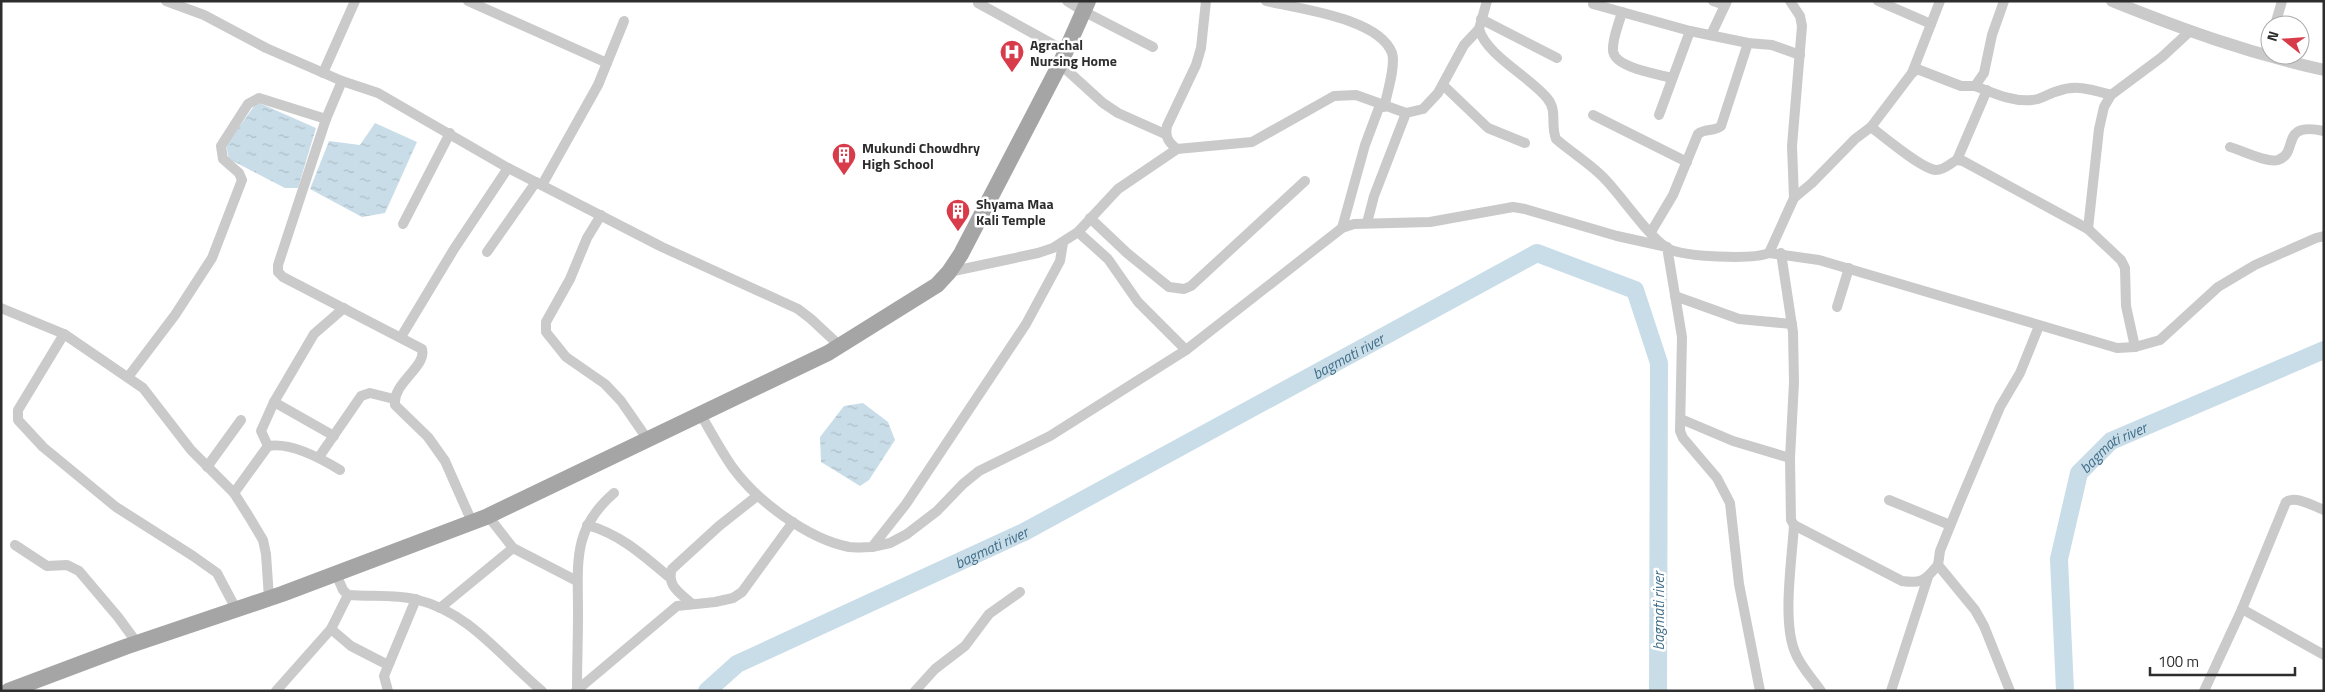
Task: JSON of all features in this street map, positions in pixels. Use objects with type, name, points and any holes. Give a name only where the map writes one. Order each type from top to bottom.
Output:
[{"type":"main road","points":[[8,691],[137,642],[336,574],[488,516],[840,346],[937,285],[949,272],[981,217],[1086,6]]},
{"type":"street","points":[[323,73],[355,1]]},
{"type":"street","points":[[468,1],[607,63]]},
{"type":"street","points":[[1067,1],[1086,6],[1153,47]]},
{"type":"street","points":[[1176,149],[1168,142],[1165,134],[1196,65],[1201,48],[1206,1]]},
{"type":"street","points":[[1266,1],[1351,21],[1373,31],[1388,46],[1393,61],[1382,106],[1365,145],[1342,228]]},
{"type":"street","points":[[949,272],[1038,253],[1063,242],[1078,232],[1118,190],[1176,149],[1252,142],[1334,96],[1343,94],[1356,95],[1382,106],[1406,113],[1423,109],[1443,85],[1464,45],[1480,24],[1487,1]]},
{"type":"street","points":[[1711,35],[1726,3],[1713,1]]},
{"type":"street","points":[[1794,198],[1792,146],[1802,26],[1800,16],[1792,5],[1803,1]]},
{"type":"street","points":[[1878,1],[1931,24]]},
{"type":"street","points":[[1912,73],[1940,1]]},
{"type":"street","points":[[1976,86],[1984,73],[1992,35],[2004,1]]},
{"type":"street","points":[[2112,1],[2189,32],[2260,50]]},
{"type":"street","points":[[2278,15],[2282,1]]},
{"type":"street","points":[[168,2],[204,15],[266,48],[323,73],[378,93],[508,168],[662,247],[798,309],[840,346]]},
{"type":"street","points":[[978,3],[1062,57],[1103,103],[1118,113],[1165,134]]},
{"type":"street","points":[[1593,4],[1690,31],[1748,43],[1772,45],[1800,55]]},
{"type":"street","points":[[1622,12],[1614,43],[1613,53],[1617,60],[1625,65],[1672,78]]},
{"type":"street","points":[[488,252],[540,184],[598,85],[624,21]]},
{"type":"street","points":[[1480,24],[1557,58]]},
{"type":"street","points":[[1480,24],[1486,42],[1547,97],[1555,113],[1554,133],[1556,138],[1602,176],[1651,232],[1667,247],[1682,337],[1680,431],[1683,438],[1717,478],[1730,503],[1739,584],[1760,691]]},
{"type":"street","points":[[1659,115],[1690,31]]},
{"type":"street","points":[[2088,229],[2099,129],[2104,107],[2111,95],[2162,57],[2189,32]]},
{"type":"street","points":[[1651,232],[1673,195],[1698,134],[1702,130],[1716,130],[1721,126],[1748,43]]},
{"type":"street","points":[[2309,65],[2324,70]]},
{"type":"street","points":[[1769,253],[1794,198],[1812,183],[1854,138],[1871,127],[1917,69],[1961,86],[1976,86],[2006,97],[2031,100],[2058,90],[2074,87],[2111,95]]},
{"type":"street","points":[[342,81],[326,119],[278,265],[278,272],[283,277],[418,345],[423,353],[397,392],[394,399],[395,405],[428,436],[445,461],[472,522]]},
{"type":"street","points":[[1443,85],[1488,128],[1526,143]]},
{"type":"street","points":[[1871,127],[1895,146],[1930,169],[1944,169],[1957,160],[1987,90]]},
{"type":"street","points":[[128,376],[175,315],[212,258],[242,180],[239,173],[223,160],[221,146],[248,104],[260,98],[326,119]]},
{"type":"street","points":[[1367,223],[1374,196],[1406,113]]},
{"type":"street","points":[[1593,115],[1687,162]]},
{"type":"street","points":[[2230,146],[2268,160],[2277,160],[2284,157],[2298,131],[2304,128],[2324,131]]},
{"type":"street","points":[[403,224],[450,133]]},
{"type":"street","points":[[1957,160],[1963,161],[2088,229],[2121,260],[2125,268],[2126,306],[2135,347]]},
{"type":"street","points":[[401,336],[454,249],[508,168]]},
{"type":"street","points":[[1090,218],[1127,253],[1169,287],[1184,289],[1191,286],[1305,181]]},
{"type":"street","points":[[700,415],[732,467],[758,496],[794,522],[836,543],[851,547],[872,547],[890,543],[907,534],[937,511],[963,484],[979,471],[1050,436],[1186,350],[1342,228],[1354,224],[1430,222],[1513,207],[1618,236],[1667,247],[1683,254],[1751,257],[1769,253],[1818,260],[1954,298],[2039,326],[2117,348],[2135,347],[2160,340],[2218,287],[2255,264],[2324,236]]},
{"type":"street","points":[[601,215],[587,238],[570,279],[546,322],[546,332],[566,357],[588,370],[621,401],[648,440]]},
{"type":"street","points":[[1078,232],[1108,259],[1138,302],[1186,350]]},
{"type":"street","points":[[872,547],[901,511],[1026,324],[1060,261],[1063,242]]},
{"type":"street","points":[[1781,254],[1792,324],[1794,382],[1790,458],[1792,520],[1794,525],[1789,614],[1791,642],[1796,655],[1821,691]]},
{"type":"street","points":[[1837,307],[1849,268]]},
{"type":"street","points":[[1675,296],[1739,319],[1792,324]]},
{"type":"street","points":[[1,308],[64,334],[128,376],[155,402],[191,450],[234,493],[263,540],[266,554],[269,598]]},
{"type":"street","points":[[268,446],[262,431],[274,402],[314,334],[344,308]]},
{"type":"street","points":[[1794,525],[1902,581],[1920,582],[1928,577],[1938,565],[1940,550],[1950,525],[2000,408],[2020,373],[2039,326]]},
{"type":"street","points":[[64,334],[29,389],[18,410],[18,420],[43,446],[116,507],[193,556],[217,574],[236,609]]},
{"type":"street","points":[[319,456],[365,393],[394,399]]},
{"type":"street","points":[[274,402],[334,436]]},
{"type":"street","points":[[1681,419],[1733,441],[1790,458]]},
{"type":"street","points":[[207,467],[241,420]]},
{"type":"street","points":[[268,446],[280,446],[319,456],[340,470]]},
{"type":"street","points":[[234,493],[268,446]]},
{"type":"street","points":[[577,690],[578,555],[588,525],[601,504],[614,492]]},
{"type":"street","points":[[669,577],[672,569],[719,526],[758,496]]},
{"type":"street","points":[[2204,691],[2242,609],[2286,502],[2290,499],[2296,499],[2324,510]]},
{"type":"street","points":[[1889,500],[1950,525]]},
{"type":"street","points":[[488,516],[513,548],[577,581]]},
{"type":"street","points":[[577,690],[677,606],[691,603],[715,602],[733,598],[742,592],[794,522]]},
{"type":"street","points":[[588,525],[605,530],[622,539],[669,577],[672,585],[691,603]]},
{"type":"street","points":[[15,545],[47,566],[67,565],[79,571],[137,642]]},
{"type":"street","points":[[440,608],[513,548]]},
{"type":"street","points":[[1938,565],[1975,610],[1984,626],[2010,691]]},
{"type":"street","points":[[336,574],[343,590],[348,595],[416,599],[440,608],[495,647],[542,691]]},
{"type":"street","points":[[1891,691],[1928,577]]},
{"type":"street","points":[[915,691],[936,669],[965,646],[989,614],[1020,592]]},
{"type":"street","points":[[276,691],[331,629],[348,595]]},
{"type":"street","points":[[388,691],[384,676],[416,599]]},
{"type":"street","points":[[2242,609],[2324,655]]},
{"type":"street","points":[[331,629],[351,646],[388,665]]},
{"type":"water","points":[[257,102],[316,128],[298,188],[285,188],[229,159],[226,145]]},
{"type":"water","points":[[375,123],[417,142],[385,213],[362,217],[310,189],[329,141],[360,145]]},
{"type":"water","points":[[863,403],[888,422],[895,440],[869,480],[860,486],[821,462],[820,437],[844,406]]},
{"type":"waterway","name":"bagmati river","points":[[707,691],[737,664],[1024,532],[1537,253],[1635,290],[1659,363],[1658,691]]},
{"type":"waterway","name":"bagmati river","points":[[2065,691],[2059,559],[2079,473],[2111,441],[2324,350]]},
{"type":"place","name":"Agrachal Nursing Home","points":[[1012,73]]},
{"type":"place","name":"Mukundi Chowdhry High School","points":[[844,176]]},
{"type":"place","name":"Shyama Maa Kali Temple","points":[[958,232]]}]
